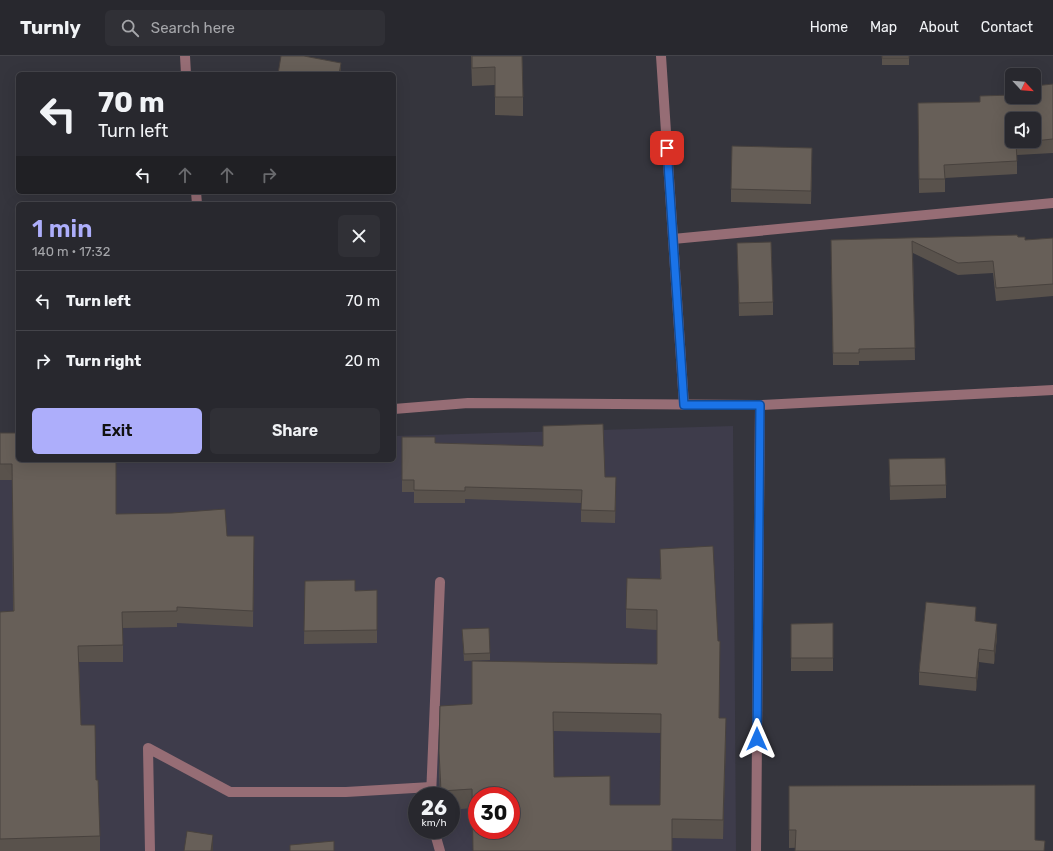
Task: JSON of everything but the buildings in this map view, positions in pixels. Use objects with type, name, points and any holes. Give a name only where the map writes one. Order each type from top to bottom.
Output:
[{"type":"street","points":[[185,56],[186,72]]},
{"type":"street","points":[[661,56],[684,405]]},
{"type":"street","points":[[673,239],[1053,203]]},
{"type":"street","points":[[396,408],[468,403],[760,405],[1053,390]]},
{"type":"street","points":[[756,851],[760,405]]},
{"type":"street","points":[[431,787],[440,582]]},
{"type":"street","points":[[150,851],[148,748],[230,792],[408,791]]},
{"type":"street","points":[[437,839],[440,851]]},
{"type":"shaded area","points":[[733,426],[736,851],[0,851],[0,455],[16,459],[16,462],[396,462],[396,436]]},
{"type":"route","points":[[667,148],[684,405],[760,405],[757,739]]}]
